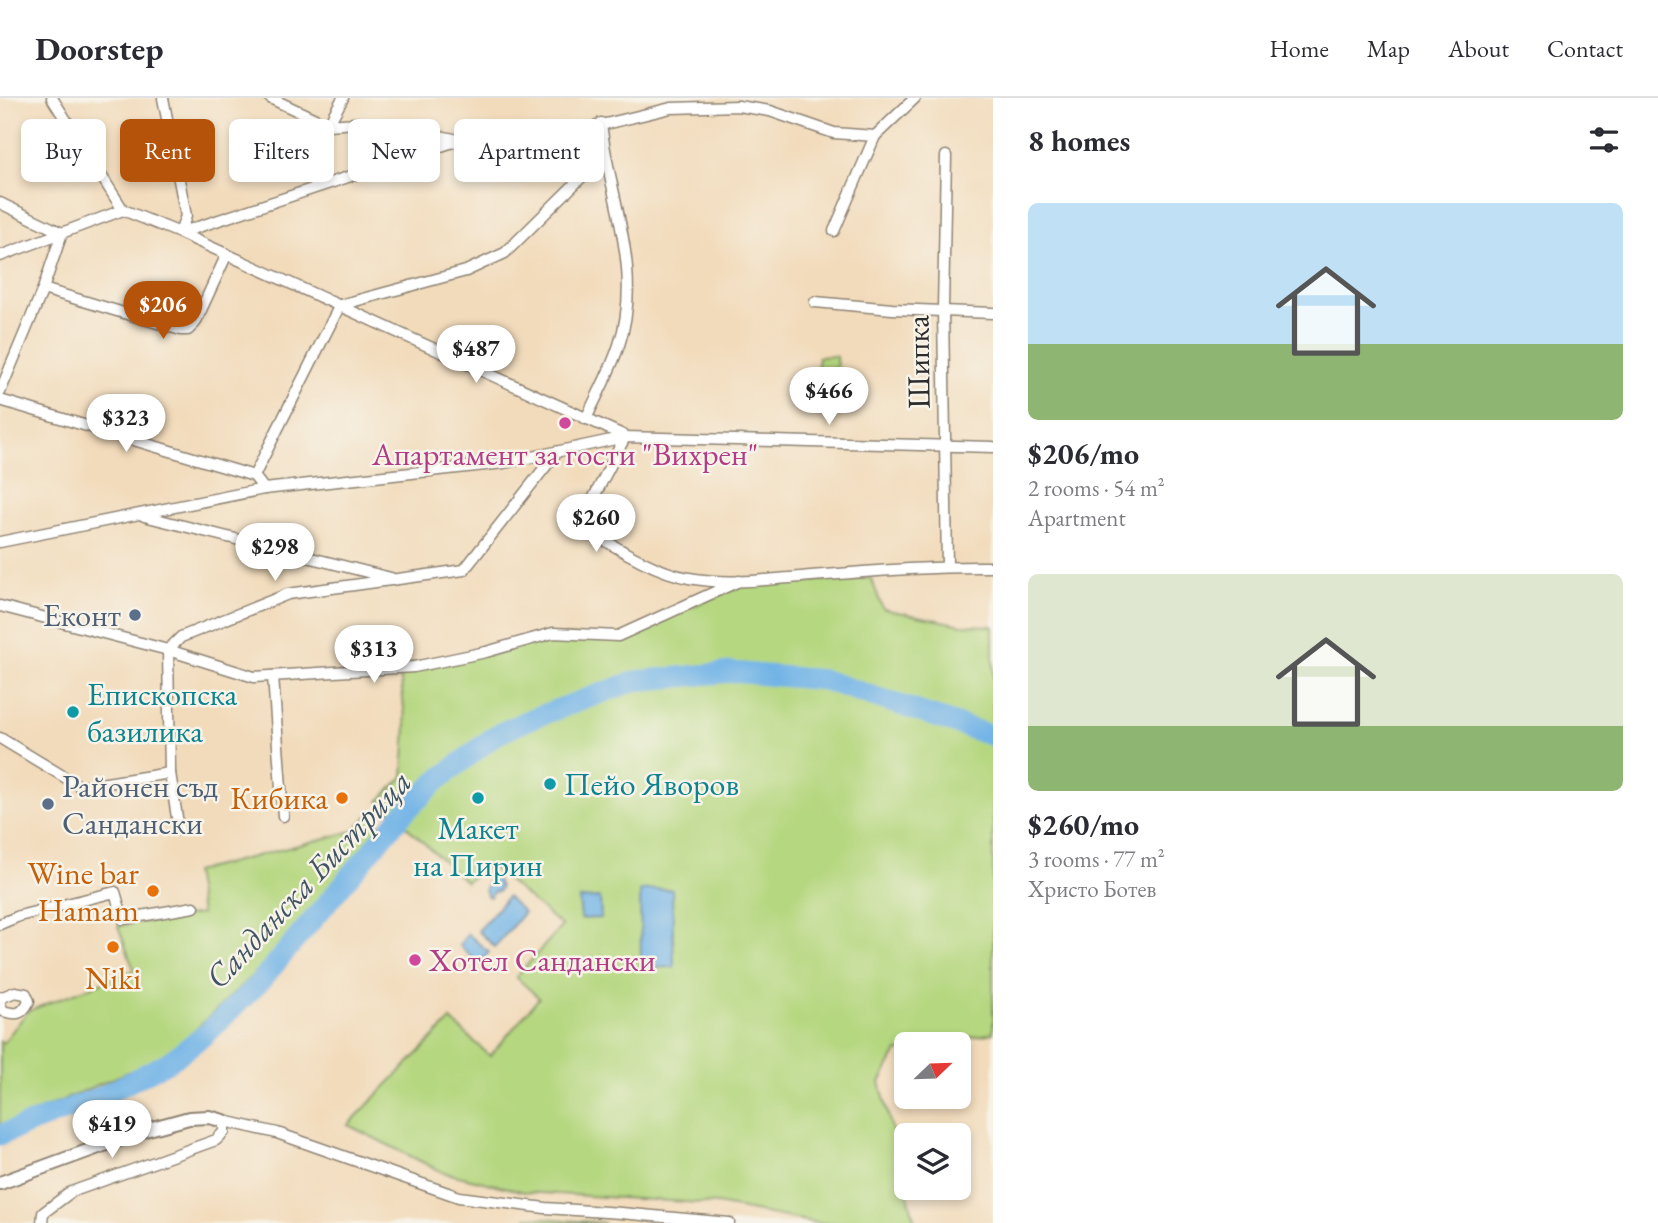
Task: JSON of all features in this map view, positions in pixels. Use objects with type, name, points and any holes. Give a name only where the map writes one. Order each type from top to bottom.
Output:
[{"type":"street","points":[[52,98],[123,210],[340,305],[625,437]]},
{"type":"street","points":[[163,98],[186,216],[180,233]]},
{"type":"street","points":[[270,98],[315,119]]},
{"type":"street","points":[[331,119],[343,98]]},
{"type":"street","points":[[834,231],[875,136],[915,98]]},
{"type":"street","points":[[604,122],[670,103],[738,106],[770,111],[834,133],[875,136]]},
{"type":"street","points":[[334,125],[356,123],[395,127],[454,139]]},
{"type":"street","points":[[180,233],[454,142]]},
{"type":"street","points":[[586,419],[620,345],[628,285],[628,259],[604,144]]},
{"type":"street","name":"Шипка","points":[[946,156],[943,310],[947,566]]},
{"type":"street","points":[[254,476],[340,305],[466,271],[505,253],[577,182]]},
{"type":"street","points":[[0,203],[62,233]]},
{"type":"street","points":[[0,256],[123,210]]},
{"type":"street","points":[[0,392],[43,289],[62,233]]},
{"type":"street","points":[[43,289],[188,330],[195,323],[227,254]]},
{"type":"street","points":[[815,302],[993,313]]},
{"type":"street","points":[[0,400],[254,476],[264,489]]},
{"type":"street","points":[[625,437],[580,524],[608,544],[688,578],[739,582],[947,566],[993,567]]},
{"type":"street","points":[[0,542],[264,489],[504,463],[625,437],[993,447]]},
{"type":"street","points":[[179,830],[170,773],[168,650],[181,637],[288,594],[464,570],[557,453]]},
{"type":"street","points":[[141,515],[396,579]]},
{"type":"street","points":[[0,606],[168,650],[254,677],[414,667],[486,652],[553,633],[618,636],[739,582]]},
{"type":"street","points":[[273,676],[283,816]]},
{"type":"street","points":[[0,738],[80,787],[170,773]]},
{"type":"street","points":[[0,924],[19,916],[115,892],[123,919],[194,907]]},
{"type":"street","points":[[0,998],[15,992],[26,994],[29,1001],[23,1012],[16,1014],[3,1011],[0,1004]]},
{"type":"street","points":[[0,1183],[145,1130],[189,1118],[209,1117],[277,1133],[459,1197],[545,1208],[729,1223]]},
{"type":"street","points":[[42,1223],[43,1213],[71,1192],[216,1140],[224,1132],[224,1121]]},
{"type":"green space","points":[[836,356],[837,369],[818,369],[818,357]]},
{"type":"green space","points":[[871,578],[883,609],[962,625],[993,626],[993,1033],[971,1037],[971,1032],[894,1032],[894,1057],[880,1082],[894,1138],[894,1200],[909,1200],[915,1223],[817,1223],[717,1204],[525,1192],[442,1172],[348,1125],[451,1020],[490,1056],[539,998],[516,977],[562,926],[489,865],[466,882],[379,801],[403,777],[406,726],[400,673],[549,635],[620,638],[744,584]]},
{"type":"green space","points":[[370,814],[383,829],[300,930],[170,1054],[0,1127],[0,1041],[3,1043],[28,1011],[134,970],[118,926],[201,914],[194,872],[353,831]]},
{"type":"green space","points":[[527,1217],[605,1223],[527,1223]]},
{"type":"water","points":[[490,876],[496,878],[500,887],[499,891],[493,892],[490,897],[485,889]]},
{"type":"water","points":[[672,889],[674,967],[641,968],[640,890]]},
{"type":"water","points":[[507,897],[524,912],[495,947],[478,931]]},
{"type":"water","points":[[600,898],[601,918],[581,919],[579,899]]},
{"type":"water","points":[[468,934],[489,952],[479,964],[459,945]]},
{"type":"waterway","name":"Санданска Бистрица","points":[[0,1135],[103,1096],[170,1061],[206,1034],[259,983],[401,816],[437,781],[496,735],[528,720],[635,681],[732,672],[824,680],[993,736]]},
{"type":"place","name":"Апартамент за гости \"Вихрен\"","points":[[565,423]]},
{"type":"place","name":"Еконт","points":[[135,615]]},
{"type":"place","name":"Епископска базилика","points":[[73,712]]},
{"type":"place","name":"Пейо Яворов","points":[[550,784]]},
{"type":"place","name":"Кибика","points":[[342,798]]},
{"type":"place","name":"Макет на Пирин","points":[[478,798]]},
{"type":"place","name":"Районен съд Сандански","points":[[48,804]]},
{"type":"place","name":"Wine bar Hamam","points":[[153,891]]},
{"type":"place","name":"Niki","points":[[113,947]]},
{"type":"place","name":"Хотел Сандански","points":[[415,960]]}]
